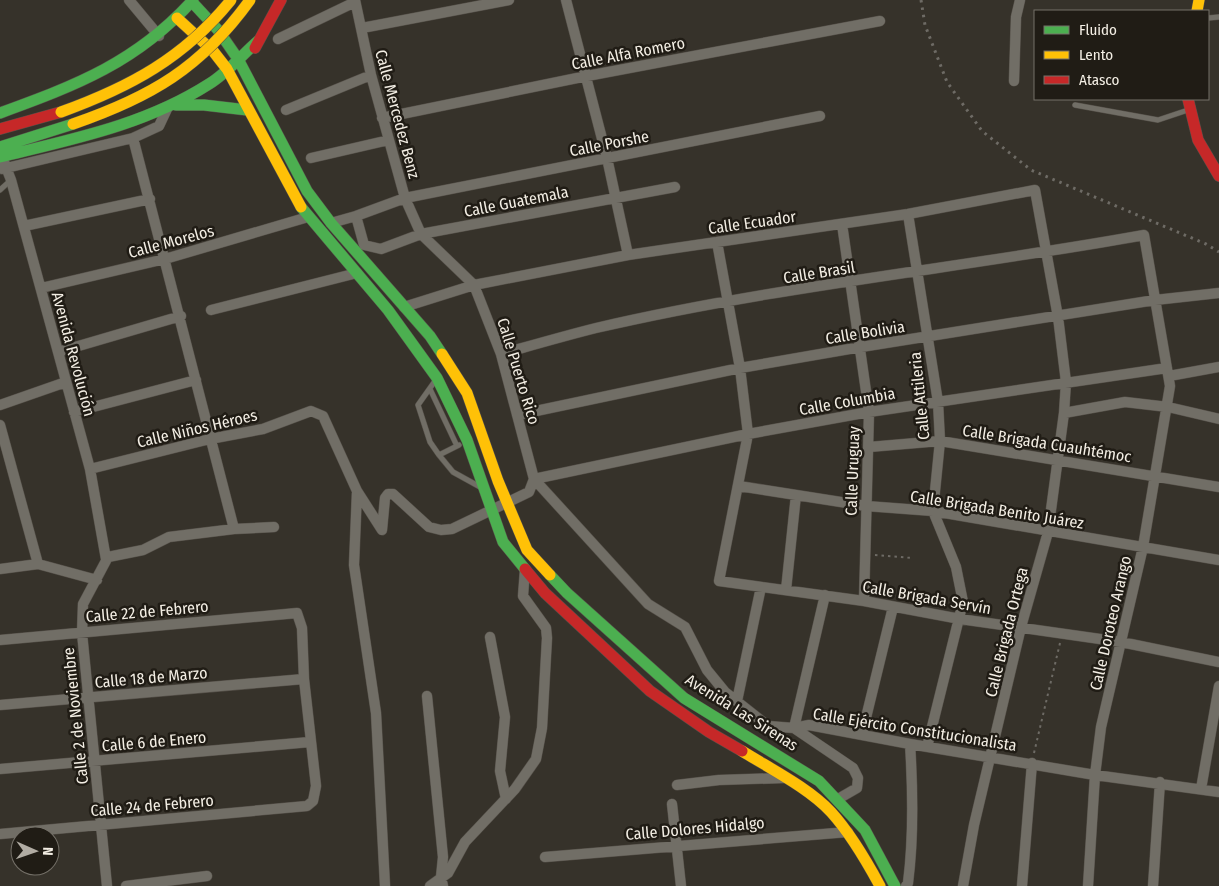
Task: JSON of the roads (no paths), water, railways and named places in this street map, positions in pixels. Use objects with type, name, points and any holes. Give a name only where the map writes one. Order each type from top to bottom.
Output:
[{"type":"main road","points":[[0,129],[60,112],[114,92],[165,64],[204,32],[231,0]]},
{"type":"main road","points":[[2,159],[73,124],[114,111],[142,99],[177,78],[225,34],[250,0]]},
{"type":"main road","points":[[256,96],[248,76],[248,62],[281,0]]},
{"type":"main road","points":[[0,113],[73,86],[135,54],[159,36],[193,1],[218,30],[238,59],[256,96]]},
{"type":"main road","name":"Avenida Las Sirenas","points":[[177,18],[213,51],[226,69],[297,202],[388,310],[437,378],[462,443],[484,489],[503,542],[545,594],[656,696],[709,732],[788,778],[830,811],[863,854],[880,886]]},
{"type":"main road","points":[[2,159],[110,130],[172,107],[210,83],[258,41]]},
{"type":"main road","name":"Avenida Las Sirenas","points":[[256,96],[307,191],[331,223],[361,248],[404,307],[430,336],[467,393],[527,550],[567,594],[656,675],[704,712],[792,763],[819,781],[838,799],[865,830],[895,886]]},
{"type":"main road","points":[[172,107],[204,104],[247,110]]},
{"type":"main road","points":[[1188,104],[1200,145],[1214,164],[1219,176]]},
{"type":"street","points":[[129,0],[159,36]]},
{"type":"street","points":[[362,28],[509,0]]},
{"type":"street","points":[[566,0],[607,158],[628,255]]},
{"type":"street","points":[[1014,81],[1016,17],[1020,0]]},
{"type":"street","points":[[278,39],[355,1]]},
{"type":"street","name":"Calle Mercedez Benz","points":[[355,1],[371,75],[388,140],[405,198],[421,234]]},
{"type":"street","name":"Calle Alfa Romero","points":[[382,118],[587,76],[880,21]]},
{"type":"street","points":[[286,110],[371,75]]},
{"type":"street","points":[[2,159],[133,138],[159,126],[172,107]]},
{"type":"street","name":"Calle Porshe","points":[[331,223],[405,198],[820,116]]},
{"type":"street","points":[[133,138],[181,316],[234,529]]},
{"type":"street","points":[[311,158],[388,140]]},
{"type":"street","name":"Avenida Revolución","points":[[2,159],[11,180],[90,470],[106,559],[108,557]]},
{"type":"street","name":"Calle Guatemala","points":[[361,248],[380,249],[421,234],[675,187]]},
{"type":"street","name":"Calle Ecuador","points":[[404,307],[474,285],[628,255],[908,214],[1036,190]]},
{"type":"street","name":"Calle Brigada Ortega","points":[[964,886],[974,825],[992,756],[1021,627],[1048,532],[1064,413],[1066,382],[1058,317],[1045,253],[1036,190]]},
{"type":"street","points":[[24,226],[150,199]]},
{"type":"street","name":"Calle Attileria","points":[[908,214],[938,402],[940,441],[933,511],[956,567],[963,602],[927,747]]},
{"type":"street","points":[[356,216],[361,248]]},
{"type":"street","name":"Calle Morelos","points":[[41,288],[165,260],[308,217]]},
{"type":"street","name":"Calle Uruguay","points":[[842,224],[869,412],[864,601]]},
{"type":"street","name":"Calle Puerto Rico","points":[[421,234],[474,285],[501,354],[534,479]]},
{"type":"street","name":"Calle Brasil","points":[[501,354],[597,328],[728,302],[1045,253],[1144,235]]},
{"type":"street","name":"Calle Doroteo Arango","points":[[1088,886],[1095,774],[1101,726],[1143,547],[1168,407],[1170,386],[1144,235]]},
{"type":"street","points":[[717,242],[740,368],[748,434],[739,486]]},
{"type":"street","points":[[211,310],[357,273]]},
{"type":"street","name":"Calle Bolivia","points":[[518,415],[740,368],[1155,300],[1219,293]]},
{"type":"street","points":[[58,352],[181,316]]},
{"type":"street","name":"Calle Columbia","points":[[534,479],[748,434],[869,412],[1066,382],[1219,367]]},
{"type":"street","points":[[74,412],[196,380]]},
{"type":"street","points":[[0,405],[66,382]]},
{"type":"street","points":[[1064,413],[1125,402],[1168,407],[1219,419]]},
{"type":"street","name":"Calle Niños Héroes","points":[[90,470],[210,438],[264,429],[311,411],[322,416],[357,491]]},
{"type":"street","points":[[0,425],[38,564]]},
{"type":"street","name":"Calle Brigada Cuauhtémoc","points":[[868,447],[940,441],[1219,487]]},
{"type":"street","points":[[357,491],[382,530],[385,498],[388,494],[393,494],[429,527],[441,530],[452,529],[508,504],[532,490],[534,479]]},
{"type":"street","name":"Calle Ejército Constitucionalista","points":[[534,479],[627,584],[648,604],[685,627],[707,670],[726,692],[768,726],[794,728],[809,724],[927,747],[1219,792]]},
{"type":"street","name":"Calle Brigada Benito Juárez","points":[[739,486],[866,506],[933,511],[1219,560]]},
{"type":"street","name":"Calle Brigada Servín","points":[[739,486],[719,581],[825,595],[960,619],[1121,642],[1219,662]]},
{"type":"street","points":[[357,491],[354,565],[376,713],[385,886]]},
{"type":"street","points":[[786,590],[796,495]]},
{"type":"street","points":[[108,557],[143,550],[169,537],[234,529],[274,527]]},
{"type":"street","name":"Calle 2 de Noviembre","points":[[106,886],[96,762],[82,632],[83,604],[108,557]]},
{"type":"street","points":[[0,569],[38,564],[97,580]]},
{"type":"street","points":[[430,886],[442,882],[465,842],[506,799],[536,759],[542,728],[546,628],[523,596],[525,569]]},
{"type":"street","points":[[737,701],[761,587]]},
{"type":"street","points":[[825,595],[794,728],[853,768],[858,778],[857,788],[838,799]]},
{"type":"street","points":[[862,734],[893,607]]},
{"type":"street","name":"Calle 22 de Febrero","points":[[0,640],[297,612],[302,628],[304,678]]},
{"type":"street","points":[[490,637],[505,717],[500,771],[506,799]]},
{"type":"street","points":[[304,678],[310,742]]},
{"type":"street","name":"Calle 18 de Marzo","points":[[0,705],[304,678]]},
{"type":"street","points":[[1201,789],[1219,686]]},
{"type":"street","points":[[427,696],[443,857],[442,882]]},
{"type":"street","name":"Calle 6 de Enero","points":[[0,769],[310,742]]},
{"type":"street","name":"Calle 24 de Febrero","points":[[0,834],[307,806],[313,801],[316,786],[310,742]]},
{"type":"street","points":[[906,886],[912,852],[913,810],[910,744]]},
{"type":"street","points":[[1022,886],[1032,763]]},
{"type":"street","points":[[677,784],[719,780],[788,778]]},
{"type":"street","points":[[1153,886],[1160,782]]},
{"type":"street","points":[[672,804],[682,886]]},
{"type":"street","name":"Calle Dolores Hidalgo","points":[[545,857],[848,832]]},
{"type":"street","points":[[126,886],[208,876]]},
{"type":"lane","points":[[1075,105],[1158,120],[1188,104]]},
{"type":"lane","points":[[0,190],[11,180]]},
{"type":"lane","points":[[437,378],[418,405],[430,442],[453,472],[484,489]]},
{"type":"lane","points":[[430,389],[462,443],[439,455]]},
{"type":"railway","points":[[921,0],[925,25],[947,82],[982,131],[1031,170],[1206,244],[1219,252]]}]
